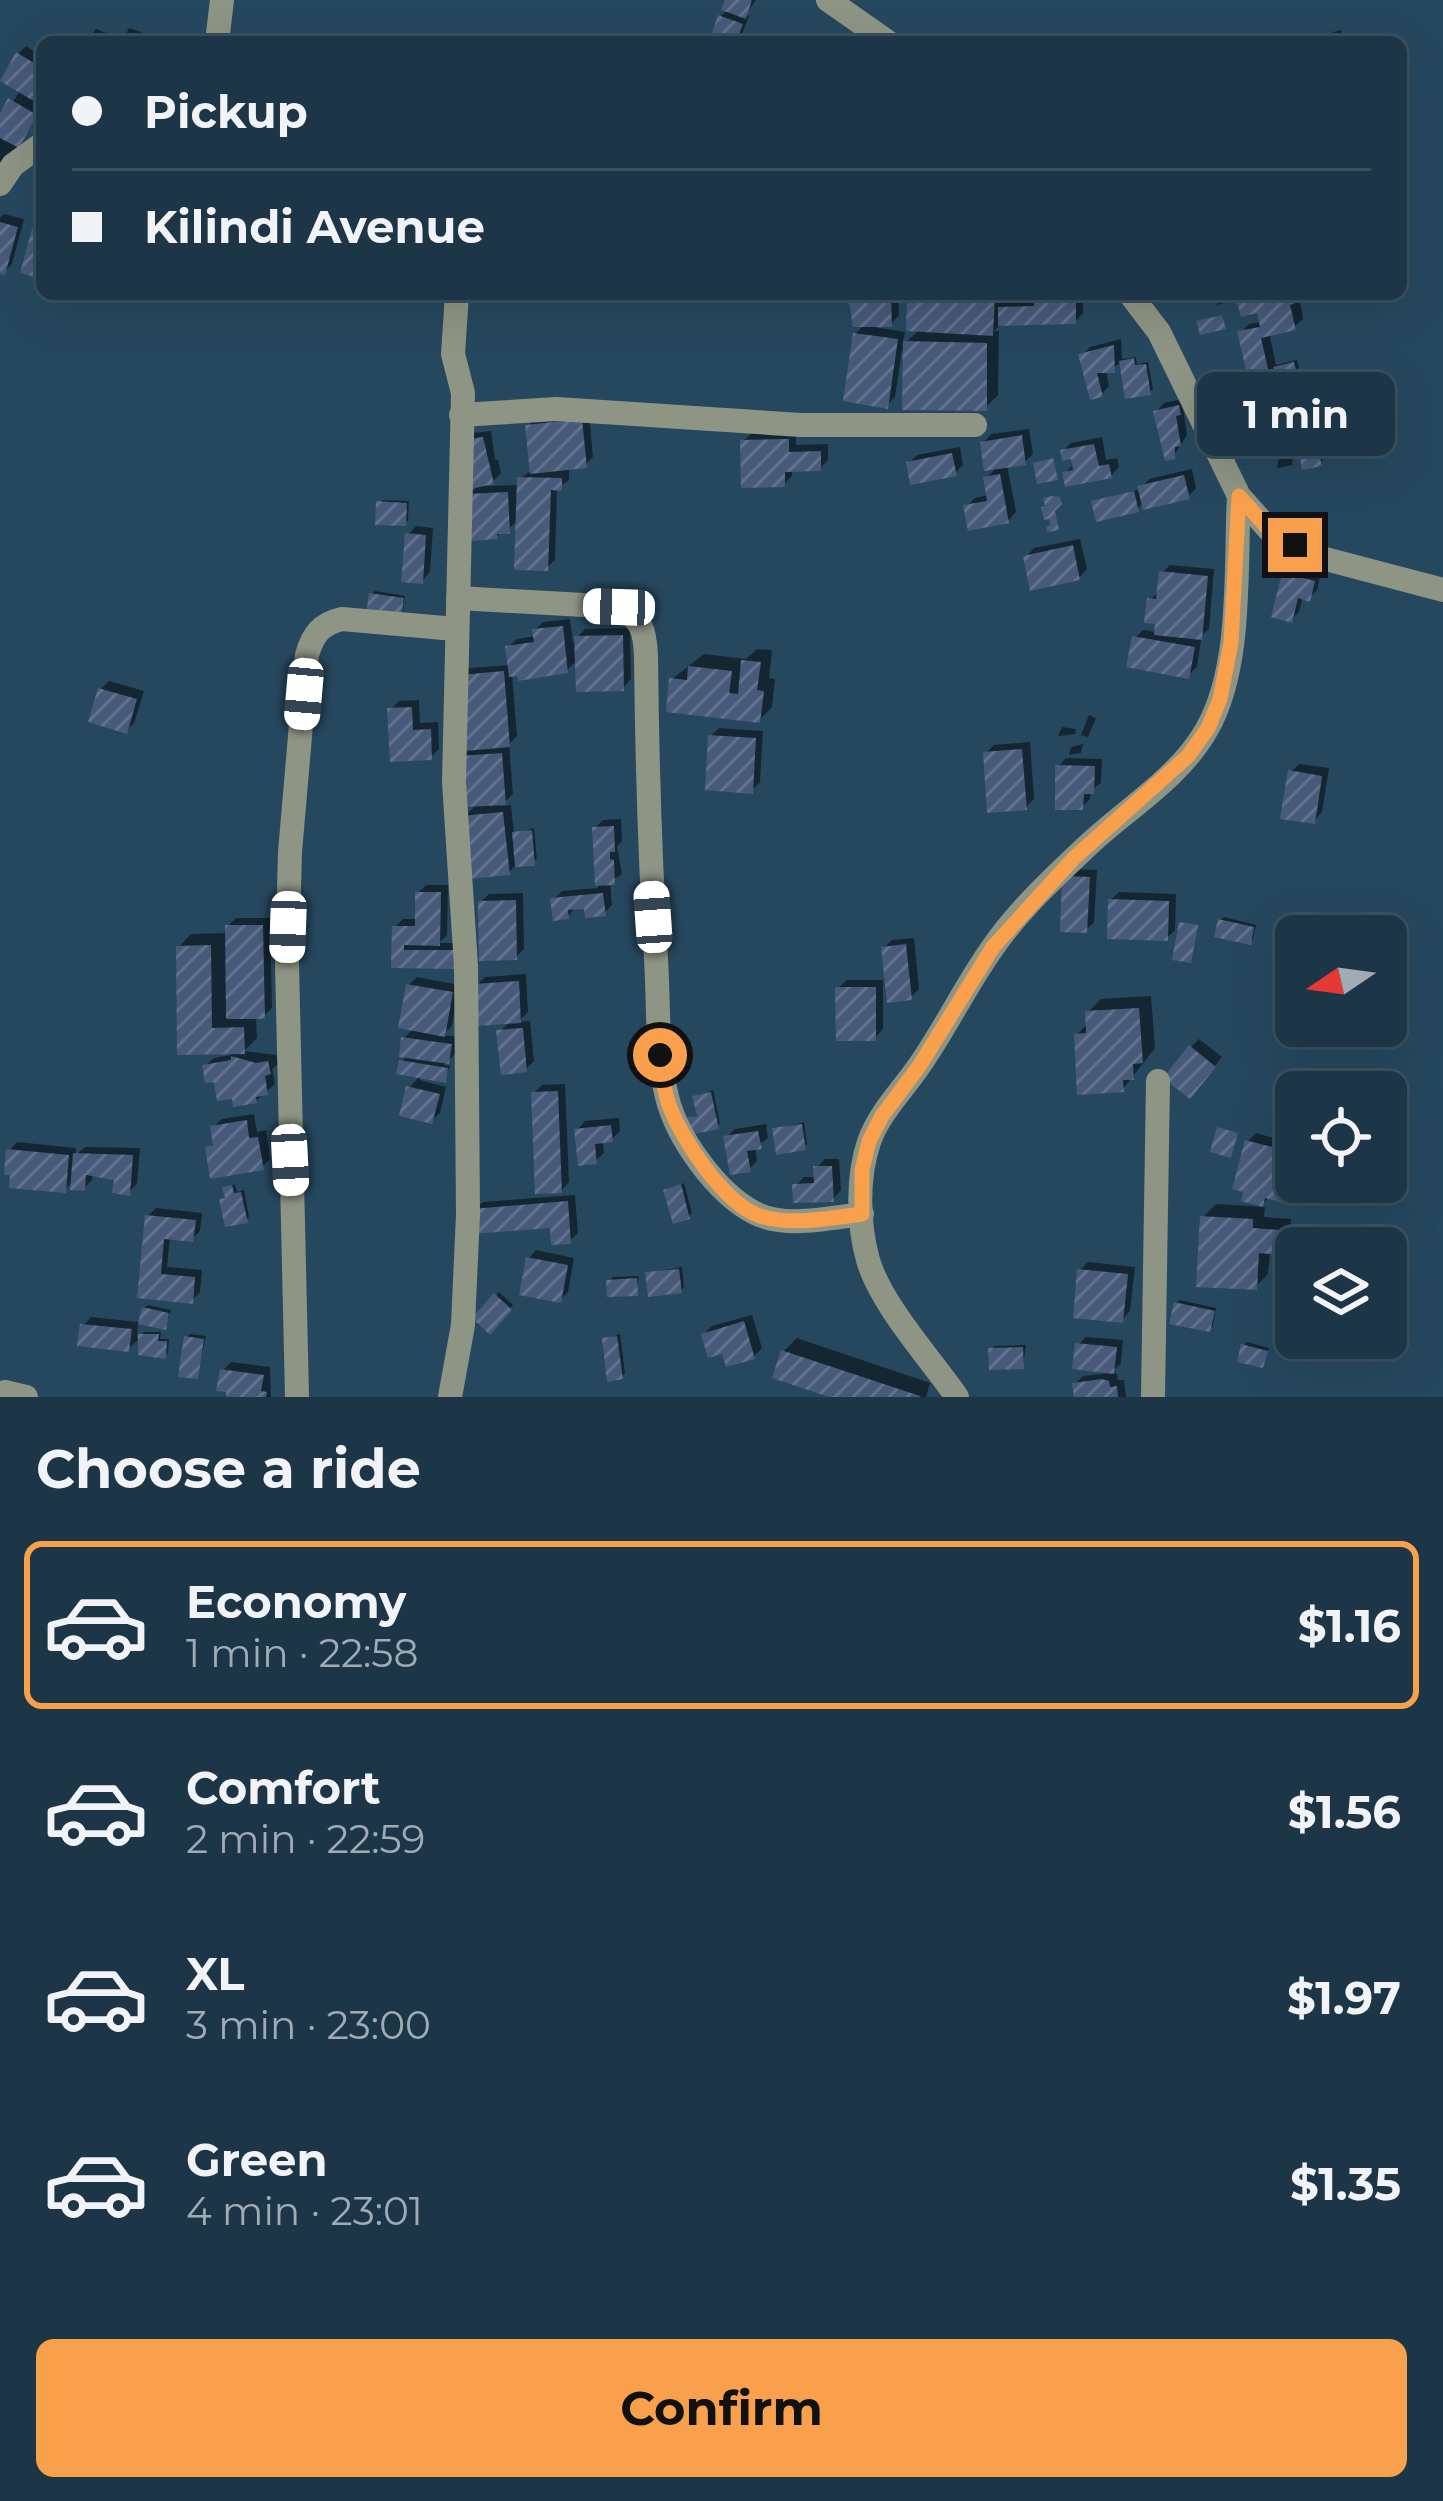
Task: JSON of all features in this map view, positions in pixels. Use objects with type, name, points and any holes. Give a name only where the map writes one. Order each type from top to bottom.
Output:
[{"type":"street","points":[[218,36],[222,0]]},
{"type":"street","points":[[828,0],[879,36]]},
{"type":"street","points":[[0,184],[13,165],[36,148]]},
{"type":"street","points":[[450,1397],[463,1325],[468,1214],[466,966],[454,782],[463,393],[453,355],[458,300]]},
{"type":"street","points":[[1135,300],[1159,332],[1239,496],[1272,533],[1318,557],[1443,590]]},
{"type":"street","points":[[461,416],[557,409],[801,425],[975,425]]},
{"type":"street","points":[[957,1397],[888,1299],[868,1262],[862,1170],[869,1141],[993,947],[1088,845],[1188,756],[1208,728],[1220,699],[1231,643],[1239,496]]},
{"type":"street","points":[[458,598],[619,607],[637,616],[645,631],[647,829],[660,1055],[668,1101],[724,1192],[757,1215],[801,1221],[862,1214]]},
{"type":"street","points":[[297,1397],[287,964],[290,852],[307,655],[313,636],[326,623],[342,619],[455,629]]},
{"type":"street","points":[[1153,1397],[1157,1082]]},
{"type":"building","points":[[725,0],[752,0],[746,19],[721,10]]},
{"type":"building","points":[[718,15],[743,24],[738,36],[711,36]]},
{"type":"building","points":[[16,52],[36,64],[36,102],[0,81]]},
{"type":"building","points":[[8,98],[36,114],[19,148],[0,138],[0,113]]},
{"type":"building","points":[[35,218],[36,218],[36,277],[20,273]]},
{"type":"building","points":[[0,222],[18,227],[5,275],[0,274]]},
{"type":"building","points":[[849,300],[891,300],[892,327],[853,327]]},
{"type":"building","points":[[907,300],[995,300],[993,336],[906,331]]},
{"type":"building","points":[[1034,300],[1076,300],[1076,324],[998,326],[998,307],[1034,306]]},
{"type":"building","points":[[1237,300],[1293,300],[1290,305],[1296,330],[1261,338],[1274,395],[1253,400],[1237,331],[1260,327],[1257,313],[1241,317]]},
{"type":"building","points":[[1222,315],[1226,329],[1200,335],[1196,321]]},
{"type":"building","points":[[853,333],[898,339],[888,409],[843,401]]},
{"type":"building","points":[[903,341],[987,343],[987,411],[902,410]]},
{"type":"building","points":[[1114,345],[1115,373],[1097,373],[1103,397],[1090,400],[1078,354]]},
{"type":"building","points":[[1134,358],[1135,365],[1146,364],[1151,395],[1125,399],[1119,361]]},
{"type":"building","points":[[1294,362],[1297,374],[1287,376],[1289,384],[1294,383],[1301,415],[1285,419],[1273,367]]},
{"type":"building","points":[[1179,405],[1181,446],[1175,447],[1175,459],[1165,461],[1153,411]]},
{"type":"building","points":[[582,419],[587,468],[530,474],[525,425]]},
{"type":"building","points":[[1324,428],[1327,447],[1318,449],[1322,466],[1302,470],[1295,434]]},
{"type":"building","points":[[1022,435],[1026,465],[984,471],[980,442]]},
{"type":"building","points":[[483,437],[494,484],[470,489],[462,440]]},
{"type":"building","points":[[789,439],[789,452],[821,451],[821,471],[785,472],[785,487],[741,488],[740,440]]},
{"type":"building","points":[[1094,444],[1099,466],[1109,464],[1112,478],[1065,487],[1062,472],[1073,470],[1071,459],[1062,461],[1060,450]]},
{"type":"building","points":[[952,453],[957,476],[910,485],[906,462]]},
{"type":"building","points":[[1053,458],[1058,480],[1037,484],[1033,463]]},
{"type":"building","points":[[1000,474],[1009,523],[968,531],[963,505],[987,501],[983,477]]},
{"type":"building","points":[[1184,475],[1190,499],[1143,510],[1137,486]]},
{"type":"building","points":[[517,477],[562,478],[562,491],[551,490],[548,571],[514,570]]},
{"type":"building","points":[[1134,491],[1139,512],[1096,522],[1091,501]]},
{"type":"building","points":[[508,492],[510,534],[467,541],[465,494]]},
{"type":"building","points":[[1060,497],[1062,504],[1055,511],[1059,530],[1047,532],[1051,525],[1049,519],[1044,520],[1041,507],[1045,506],[1043,498]]},
{"type":"building","points":[[376,501],[407,503],[406,526],[375,525]]},
{"type":"building","points":[[405,533],[426,535],[423,584],[401,582]]},
{"type":"building","points":[[1073,545],[1080,580],[1030,591],[1023,556]]},
{"type":"building","points":[[1159,571],[1208,576],[1202,640],[1154,635],[1155,624],[1144,623],[1147,598],[1156,599]]},
{"type":"building","points":[[1282,573],[1315,581],[1310,602],[1298,598],[1292,623],[1271,617]]},
{"type":"building","points":[[369,593],[404,598],[401,620],[366,614]]},
{"type":"building","points":[[563,626],[568,673],[518,681],[517,676],[509,677],[505,646],[534,642],[532,629]]},
{"type":"building","points":[[623,635],[624,691],[576,692],[574,636]]},
{"type":"building","points":[[1132,636],[1195,647],[1189,679],[1126,667]]},
{"type":"building","points":[[741,660],[761,662],[760,723],[666,712],[669,678],[687,680],[688,666],[732,671],[729,693],[738,694]]},
{"type":"building","points":[[504,671],[510,747],[465,751],[459,675]]},
{"type":"building","points":[[98,688],[137,699],[127,734],[88,722]]},
{"type":"building","points":[[412,707],[413,730],[431,729],[432,760],[390,762],[387,708]]},
{"type":"building","points":[[708,735],[756,738],[753,794],[705,790]]},
{"type":"building","points":[[1022,749],[1027,810],[987,813],[983,752]]},
{"type":"building","points":[[502,753],[506,805],[463,807],[459,756]]},
{"type":"building","points":[[1055,765],[1095,766],[1094,794],[1084,794],[1083,810],[1055,810]]},
{"type":"building","points":[[1288,770],[1322,776],[1315,824],[1280,819]]},
{"type":"building","points":[[503,812],[510,875],[468,879],[461,816]]},
{"type":"building","points":[[614,826],[615,852],[610,852],[610,859],[614,860],[615,885],[595,886],[592,827]]},
{"type":"building","points":[[532,830],[535,866],[515,867],[512,832]]},
{"type":"building","points":[[1062,876],[1090,877],[1087,933],[1060,932]]},
{"type":"building","points":[[415,892],[441,892],[440,946],[404,945],[404,950],[454,950],[454,969],[391,968],[392,926],[415,926]]},
{"type":"building","points":[[603,893],[606,916],[585,918],[584,909],[568,910],[569,919],[553,921],[550,898]]},
{"type":"building","points":[[1108,899],[1169,901],[1168,941],[1107,939]]},
{"type":"building","points":[[516,900],[517,960],[479,961],[478,901]]},
{"type":"building","points":[[1218,919],[1254,927],[1251,945],[1214,937]]},
{"type":"building","points":[[1179,922],[1198,925],[1191,963],[1172,960]]},
{"type":"building","points":[[225,925],[263,925],[265,1019],[226,1019]]},
{"type":"building","points":[[906,944],[912,1000],[887,1003],[881,947]]},
{"type":"building","points":[[211,945],[212,1028],[244,1027],[245,1054],[177,1055],[176,946]]},
{"type":"building","points":[[519,981],[521,1023],[476,1026],[474,984]]},
{"type":"building","points":[[406,984],[453,992],[445,1037],[398,1028]]},
{"type":"building","points":[[835,987],[876,987],[876,1041],[836,1041]]},
{"type":"building","points":[[1139,1008],[1143,1063],[1133,1064],[1134,1080],[1123,1080],[1124,1092],[1077,1095],[1074,1034],[1086,1033],[1085,1011]]},
{"type":"building","points":[[523,1028],[527,1072],[501,1075],[496,1030]]},
{"type":"building","points":[[401,1037],[452,1044],[449,1064],[399,1057]]},
{"type":"building","points":[[1189,1045],[1216,1067],[1190,1099],[1163,1078]]},
{"type":"building","points":[[231,1056],[268,1061],[268,1095],[256,1097],[257,1103],[233,1107],[232,1099],[217,1101],[214,1082],[205,1083],[202,1065],[231,1060]]},
{"type":"building","points":[[399,1060],[448,1068],[446,1083],[396,1074]]},
{"type":"building","points":[[406,1086],[440,1094],[432,1124],[399,1116]]},
{"type":"building","points":[[558,1091],[562,1193],[535,1194],[531,1092]]},
{"type":"building","points":[[711,1092],[719,1129],[689,1135],[685,1118],[697,1116],[692,1096]]},
{"type":"building","points":[[247,1120],[249,1138],[258,1137],[264,1170],[210,1179],[205,1147],[213,1145],[210,1126]]},
{"type":"building","points":[[802,1124],[806,1150],[776,1155],[772,1128]]},
{"type":"building","points":[[611,1125],[613,1142],[595,1144],[597,1164],[578,1166],[574,1129]]},
{"type":"building","points":[[1217,1127],[1238,1133],[1231,1158],[1210,1152]]},
{"type":"building","points":[[758,1131],[762,1149],[747,1151],[751,1172],[730,1175],[723,1136]]},
{"type":"building","points":[[1245,1140],[1275,1148],[1275,1201],[1265,1198],[1263,1207],[1241,1201],[1243,1192],[1232,1189]]},
{"type":"building","points":[[6,1149],[69,1155],[66,1193],[9,1188],[10,1175],[4,1175]]},
{"type":"building","points":[[73,1153],[133,1155],[130,1196],[112,1193],[114,1180],[86,1175],[85,1191],[70,1190]]},
{"type":"building","points":[[813,1166],[832,1166],[834,1202],[793,1203],[792,1184],[814,1183]]},
{"type":"building","points":[[681,1184],[690,1219],[673,1224],[663,1190]]},
{"type":"building","points":[[232,1185],[234,1193],[241,1192],[248,1223],[225,1227],[219,1199],[225,1198],[222,1187]]},
{"type":"building","points":[[568,1201],[571,1244],[551,1245],[550,1228],[473,1234],[472,1209]]},
{"type":"building","points":[[145,1215],[196,1220],[193,1242],[164,1239],[161,1274],[195,1277],[193,1304],[137,1298]]},
{"type":"building","points":[[1200,1216],[1253,1219],[1253,1228],[1275,1230],[1275,1255],[1259,1253],[1257,1290],[1196,1287]]},
{"type":"building","points":[[526,1257],[568,1265],[561,1303],[519,1295]]},
{"type":"building","points":[[679,1269],[682,1293],[648,1297],[645,1272]]},
{"type":"building","points":[[1077,1269],[1128,1274],[1123,1323],[1073,1318]]},
{"type":"building","points":[[637,1278],[638,1296],[607,1297],[606,1280]]},
{"type":"building","points":[[494,1293],[512,1310],[490,1335],[472,1318]]},
{"type":"building","points":[[1174,1302],[1215,1311],[1210,1332],[1169,1324]]},
{"type":"building","points":[[142,1307],[169,1313],[166,1330],[138,1324]]},
{"type":"building","points":[[744,1321],[755,1359],[726,1367],[722,1354],[708,1358],[701,1334]]},
{"type":"building","points":[[80,1324],[132,1329],[129,1352],[77,1346]]},
{"type":"building","points":[[138,1334],[159,1334],[158,1341],[167,1341],[166,1359],[138,1355]]},
{"type":"building","points":[[184,1336],[204,1339],[198,1379],[178,1377]]},
{"type":"building","points":[[617,1336],[623,1379],[607,1382],[602,1338]]},
{"type":"building","points":[[1075,1343],[1117,1347],[1114,1374],[1072,1369]]},
{"type":"building","points":[[1241,1344],[1268,1351],[1263,1368],[1237,1362]]},
{"type":"building","points":[[1023,1347],[1024,1369],[989,1370],[988,1348]]},
{"type":"building","points":[[781,1350],[920,1397],[829,1397],[772,1378]]},
{"type":"building","points":[[220,1369],[264,1375],[261,1391],[267,1392],[266,1397],[226,1397],[226,1392],[216,1391]]},
{"type":"building","points":[[1102,1379],[1110,1387],[1117,1386],[1118,1397],[1074,1397],[1072,1383]]},
{"type":"route","points":[[660,1055],[668,1101],[724,1192],[757,1215],[801,1221],[862,1214],[862,1170],[869,1141],[993,947],[1074,858],[1188,756],[1208,728],[1226,678],[1231,643],[1239,496],[1272,533],[1295,545]]}]
